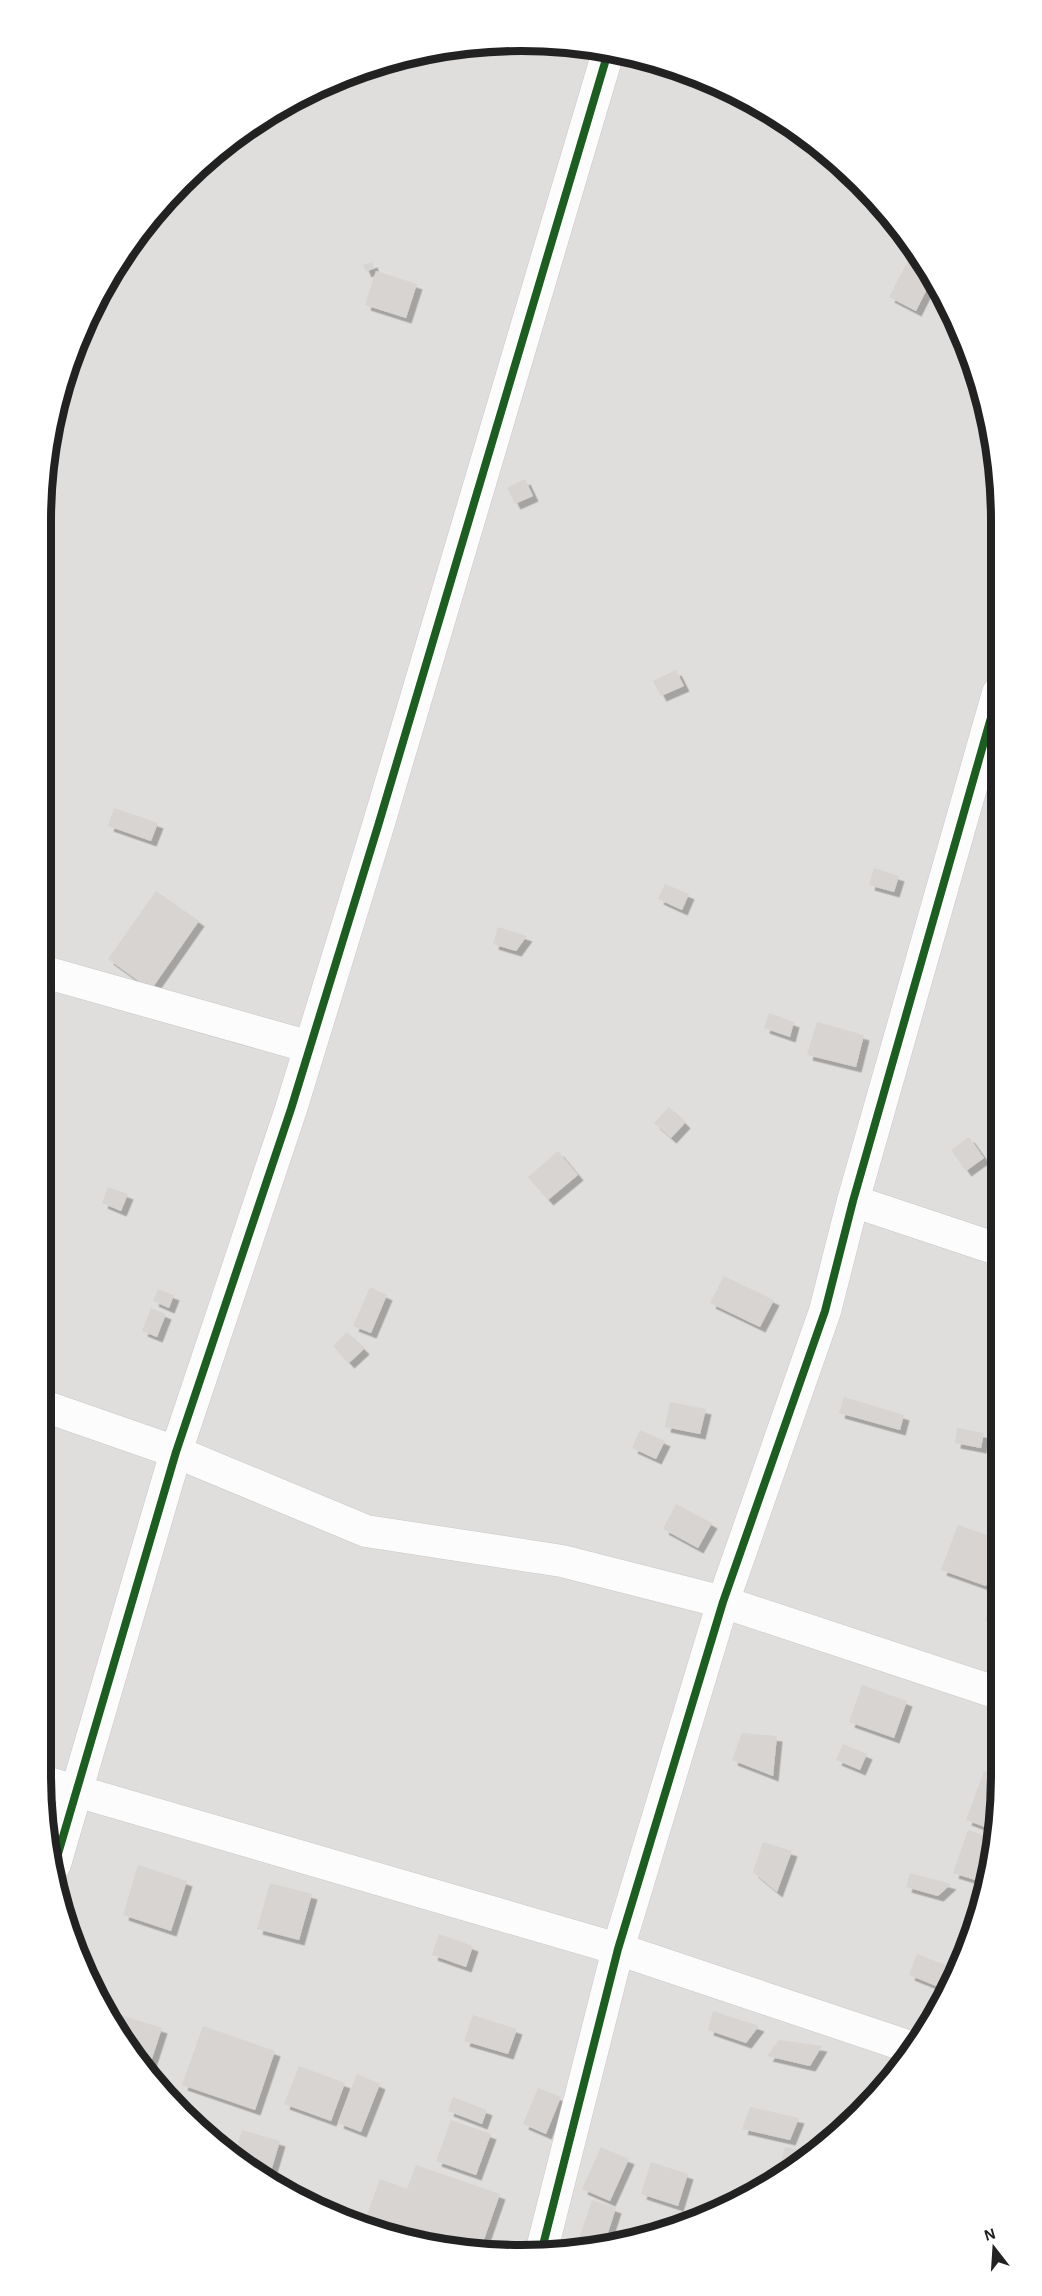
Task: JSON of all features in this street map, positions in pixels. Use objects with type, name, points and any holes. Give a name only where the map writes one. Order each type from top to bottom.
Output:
[{"type":"street","points":[[58,1853],[176,1452],[291,1109],[381,815],[606,59]]},
{"type":"street","points":[[543,2244],[618,1949],[723,1602],[825,1311],[853,1201],[991,718]]},
{"type":"street","points":[[51,974],[310,1047]]},
{"type":"street","points":[[853,1201],[991,1247]]},
{"type":"street","points":[[51,1409],[176,1452],[366,1531],[562,1561],[723,1602],[991,1691]]},
{"type":"street","points":[[51,1785],[618,1949],[905,2045]]},
{"type":"shaded area","points":[[490,52],[552,52],[582,55],[643,67],[672,76],[729,99],[782,130],[831,168],[874,211],[894,235],[928,286],[955,341],[975,399],[987,460],[991,521],[991,1775],[990,1806],[982,1867],[966,1926],[943,1983],[912,2036],[894,2061],[874,2085],[831,2128],[782,2166],[729,2197],[701,2209],[643,2229],[613,2236],[552,2244],[490,2244],[460,2241],[399,2229],[313,2197],[260,2166],[235,2148],[211,2128],[168,2085],[130,2036],[99,1983],[87,1955],[67,1897],[60,1867],[52,1806],[51,521],[52,490],[60,429],[76,370],[99,313],[114,286],[148,235],[168,211],[211,168],[235,148],[260,130],[313,99],[399,67],[429,60]]},
{"type":"building","points":[[910,257],[928,286],[916,311],[889,297]]},
{"type":"building","points":[[372,262],[374,268],[366,272],[363,265]]},
{"type":"building","points":[[376,271],[417,284],[406,318],[365,305]]},
{"type":"building","points":[[525,479],[533,496],[515,504],[507,488]]},
{"type":"building","points":[[676,670],[684,686],[661,696],[653,681]]},
{"type":"building","points":[[114,808],[158,823],[151,841],[108,826]]},
{"type":"building","points":[[874,868],[899,876],[894,892],[869,885]]},
{"type":"building","points":[[665,884],[689,894],[682,910],[658,899]]},
{"type":"building","points":[[156,891],[199,921],[151,990],[108,959]]},
{"type":"building","points":[[498,927],[527,936],[516,951],[493,944]]},
{"type":"building","points":[[769,1013],[794,1022],[790,1037],[764,1028]]},
{"type":"building","points":[[817,1022],[864,1035],[856,1067],[807,1055]]},
{"type":"building","points":[[669,1107],[685,1123],[671,1138],[654,1123]]},
{"type":"building","points":[[969,1137],[984,1158],[966,1171],[951,1150]]},
{"type":"building","points":[[558,1151],[578,1175],[548,1200],[528,1177]]},
{"type":"building","points":[[108,1187],[128,1194],[121,1211],[102,1203]]},
{"type":"building","points":[[724,1276],[774,1300],[760,1327],[710,1303]]},
{"type":"building","points":[[370,1287],[387,1295],[371,1333],[353,1326]]},
{"type":"building","points":[[158,1289],[174,1295],[169,1308],[153,1301]]},
{"type":"building","points":[[151,1308],[166,1314],[157,1337],[142,1331]]},
{"type":"building","points":[[347,1332],[364,1349],[349,1363],[333,1346]]},
{"type":"building","points":[[844,1397],[904,1415],[900,1430],[839,1413]]},
{"type":"building","points":[[670,1402],[706,1409],[700,1434],[665,1427]]},
{"type":"building","points":[[957,1428],[984,1433],[981,1448],[955,1443]]},
{"type":"building","points":[[640,1430],[665,1441],[656,1459],[632,1448]]},
{"type":"building","points":[[676,1504],[712,1523],[698,1548],[663,1529]]},
{"type":"building","points":[[958,1525],[991,1537],[991,1573],[986,1586],[941,1570]]},
{"type":"building","points":[[991,1605],[991,1622],[985,1620]]},
{"type":"building","points":[[862,1685],[907,1701],[894,1738],[849,1722]]},
{"type":"building","points":[[742,1733],[777,1736],[773,1776],[732,1760]]},
{"type":"building","points":[[843,1744],[867,1754],[860,1770],[836,1760]]},
{"type":"building","points":[[984,1771],[991,1774],[988,1828],[966,1820]]},
{"type":"building","points":[[968,1830],[987,1836],[979,1881],[953,1873]]},
{"type":"building","points":[[763,1842],[792,1851],[777,1892],[753,1872]]},
{"type":"building","points":[[138,1865],[187,1881],[171,1931],[123,1915]]},
{"type":"building","points":[[910,1873],[951,1884],[938,1896],[906,1887]]},
{"type":"building","points":[[270,1883],[312,1894],[299,1940],[257,1929]]},
{"type":"building","points":[[439,1934],[473,1946],[466,1967],[432,1955]]},
{"type":"building","points":[[917,1954],[950,1967],[940,1988],[909,1975]]},
{"type":"building","points":[[713,2011],[759,2026],[746,2043],[708,2030]]},
{"type":"building","points":[[116,2013],[162,2028],[150,2064]]},
{"type":"building","points":[[473,2015],[517,2029],[508,2054],[464,2041]]},
{"type":"building","points":[[203,2026],[275,2051],[255,2110],[182,2085]]},
{"type":"building","points":[[779,2040],[822,2046],[810,2066],[767,2056]]},
{"type":"building","points":[[299,2066],[345,2083],[331,2121],[284,2104]]},
{"type":"building","points":[[357,2074],[380,2084],[361,2132],[338,2123]]},
{"type":"building","points":[[538,2088],[561,2097],[546,2134],[523,2124]]},
{"type":"building","points":[[453,2097],[487,2110],[482,2124],[448,2111]]},
{"type":"building","points":[[750,2107],[799,2118],[790,2140],[742,2129]]},
{"type":"building","points":[[451,2120],[491,2134],[476,2175],[436,2161]]},
{"type":"building","points":[[242,2130],[280,2141],[271,2172],[236,2149]]},
{"type":"building","points":[[601,2147],[629,2159],[610,2201],[582,2189]]},
{"type":"building","points":[[785,2147],[803,2151],[782,2166],[780,2167]]},
{"type":"building","points":[[651,2162],[688,2174],[678,2206],[641,2194]]},
{"type":"building","points":[[416,2165],[500,2194],[483,2243],[429,2236],[366,2218],[380,2179],[407,2189]]},
{"type":"building","points":[[592,2200],[616,2208],[607,2237],[578,2241]]},
{"type":"building","points":[[494,2240],[503,2244],[492,2244]]},
{"type":"cycle path","points":[[58,1854],[176,1452],[291,1109],[378,826],[606,59]]},
{"type":"cycle path","points":[[543,2244],[618,1949],[723,1602],[825,1311],[853,1201],[991,718]]}]
